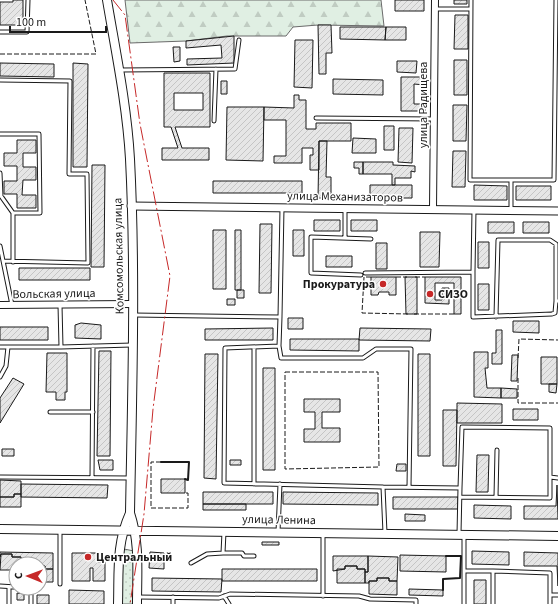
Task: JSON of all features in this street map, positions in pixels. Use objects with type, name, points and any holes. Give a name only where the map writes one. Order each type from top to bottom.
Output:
[{"type":"main road","name":"Комсомольская улица","points":[[107,0],[119,70],[130,158],[132,304],[130,513],[136,531],[138,550],[137,600]]},
{"type":"main road","name":"Комсомольская улица","points":[[118,604],[119,558],[122,530],[130,513]]},
{"type":"main road","name":"улица Ленина","points":[[0,528],[558,536]]},
{"type":"street","name":"улица Радищева","points":[[433,210],[435,0]]},
{"type":"street","name":"улица Механизаторов","points":[[131,206],[558,211]]},
{"type":"street","name":"Вольская улица","points":[[0,305],[132,304]]},
{"type":"lane","points":[[0,32],[27,32],[28,0]]},
{"type":"lane","points":[[471,0],[470,180],[554,180],[556,148],[556,0]]},
{"type":"lane","points":[[435,9],[471,9]]},
{"type":"lane","points":[[119,70],[235,68],[239,40]]},
{"type":"lane","points":[[214,121],[216,69]]},
{"type":"lane","points":[[0,80],[70,81],[69,174],[87,174],[88,263],[3,261]]},
{"type":"lane","points":[[316,118],[434,119]]},
{"type":"lane","points":[[0,134],[39,134],[40,212],[13,213]]},
{"type":"lane","points":[[0,173],[1,196],[13,213],[13,262]]},
{"type":"lane","points":[[511,180],[511,210]]},
{"type":"lane","points":[[282,208],[279,346],[281,358],[363,358],[376,349],[411,349],[409,487]]},
{"type":"lane","points":[[345,208],[345,238]]},
{"type":"lane","points":[[474,210],[473,317],[496,317],[509,315],[552,314],[555,312],[557,301],[556,244],[550,240],[498,240],[496,317]]},
{"type":"lane","points":[[361,275],[311,273],[311,237],[371,239]]},
{"type":"lane","points":[[0,246],[12,305]]},
{"type":"lane","points":[[365,273],[473,272]]},
{"type":"lane","points":[[60,305],[61,347]]},
{"type":"lane","points":[[132,315],[280,316]]},
{"type":"lane","points":[[0,347],[132,345]]},
{"type":"lane","points":[[92,478],[93,346]]},
{"type":"lane","points":[[279,346],[225,348],[224,483],[460,488]]},
{"type":"lane","points":[[0,377],[6,366],[8,347]]},
{"type":"lane","points":[[254,347],[254,484]]},
{"type":"lane","points":[[50,412],[93,412]]},
{"type":"lane","points":[[460,497],[550,498],[550,428],[462,428],[460,497],[464,571],[464,604]]},
{"type":"lane","points":[[496,498],[497,450]]},
{"type":"lane","points":[[0,477],[130,478]]},
{"type":"lane","points":[[550,478],[558,478]]},
{"type":"lane","points":[[278,532],[280,484]]},
{"type":"lane","points":[[383,487],[385,534]]},
{"type":"lane","points":[[60,529],[60,584]]},
{"type":"lane","points":[[224,532],[224,553]]},
{"type":"lane","points":[[323,533],[323,596]]},
{"type":"lane","points":[[191,563],[208,554],[242,553],[244,556],[254,556]]},
{"type":"lane","points":[[464,571],[550,573],[550,604]]},
{"type":"lane","points":[[493,571],[493,604]]},
{"type":"lane","points":[[137,600],[220,598],[230,594],[416,600],[416,604]]},
{"type":"lane","points":[[550,595],[558,595]]},
{"type":"lane","points":[[224,596],[229,604]]},
{"type":"lane","points":[[173,598],[173,604]]},
{"type":"green space","points":[[125,0],[381,0],[384,26],[318,25],[293,27],[286,36],[227,36],[186,41],[130,43]]},
{"type":"green space","points":[[124,549],[134,551],[133,604],[122,604],[122,551]]},
{"type":"building","points":[[13,0],[23,0],[23,25],[0,25],[0,2],[13,2]]},
{"type":"building","points":[[395,0],[424,0],[424,11],[395,11]]},
{"type":"building","points":[[454,0],[467,0],[467,4],[454,4]]},
{"type":"building","points":[[455,15],[468,15],[468,49],[454,49]]},
{"type":"building","points":[[318,25],[331,25],[332,53],[326,53],[326,74],[319,74]]},
{"type":"building","points":[[340,27],[386,27],[385,40],[340,39]]},
{"type":"building","points":[[386,27],[406,27],[406,40],[385,40]]},
{"type":"building","points":[[234,36],[234,63],[187,65],[187,59],[222,58],[221,45],[186,48],[186,41]]},
{"type":"building","points":[[295,40],[313,40],[312,88],[294,87]]},
{"type":"building","points":[[173,47],[180,47],[180,61],[174,62]]},
{"type":"building","points":[[454,60],[467,60],[467,95],[454,95]]},
{"type":"building","points":[[397,61],[417,61],[416,73],[397,72]]},
{"type":"building","points":[[0,63],[54,64],[54,77],[0,76]]},
{"type":"building","points":[[73,63],[88,64],[87,167],[73,167]]},
{"type":"building","points":[[164,73],[210,73],[210,127],[175,127],[182,148],[209,148],[209,160],[162,160],[162,148],[178,148],[171,127],[164,127]],"holes":[[[174,93],[203,93],[203,110],[174,110]]]},
{"type":"building","points":[[401,77],[425,77],[425,85],[414,84],[414,104],[425,104],[425,111],[401,111]]},
{"type":"building","points":[[333,79],[383,80],[383,95],[333,94]]},
{"type":"building","points":[[221,81],[227,81],[227,94],[221,94]]},
{"type":"building","points":[[294,95],[299,95],[299,100],[306,100],[306,129],[316,129],[316,123],[351,123],[351,141],[319,141],[319,170],[310,170],[310,155],[313,155],[313,148],[302,148],[302,163],[274,163],[274,156],[286,156],[286,120],[264,120],[264,107],[294,108]]},
{"type":"building","points":[[453,105],[467,105],[466,141],[453,141]]},
{"type":"building","points":[[227,107],[264,107],[263,161],[226,160]]},
{"type":"building","points":[[384,126],[394,126],[394,150],[384,150]]},
{"type":"building","points":[[399,128],[413,128],[412,163],[398,162]]},
{"type":"building","points":[[353,138],[376,139],[376,153],[352,153]]},
{"type":"building","points":[[17,140],[36,140],[36,153],[23,153],[23,167],[36,167],[36,180],[23,180],[22,195],[36,195],[36,208],[17,208],[17,194],[4,194],[4,181],[17,181],[17,166],[4,166],[4,153],[17,153]]},
{"type":"building","points":[[319,141],[327,141],[326,177],[331,177],[331,198],[318,198]]},
{"type":"building","points":[[453,151],[466,151],[465,187],[452,187]]},
{"type":"building","points":[[354,162],[363,162],[363,174],[359,174],[359,168],[354,168]]},
{"type":"building","points":[[363,162],[393,162],[393,165],[415,166],[415,172],[411,171],[411,178],[395,178],[395,185],[392,185],[392,174],[363,174]]},
{"type":"building","points":[[92,165],[105,165],[104,267],[91,267]]},
{"type":"building","points":[[213,181],[302,181],[302,193],[213,193]]},
{"type":"building","points":[[370,185],[412,185],[412,198],[370,198]]},
{"type":"building","points":[[474,185],[507,186],[507,200],[474,200]]},
{"type":"building","points":[[516,186],[551,186],[551,200],[516,200]]},
{"type":"building","points":[[314,220],[340,220],[340,231],[314,231]]},
{"type":"building","points":[[351,220],[377,220],[377,231],[351,231]]},
{"type":"building","points":[[488,222],[514,222],[514,233],[488,233]]},
{"type":"building","points":[[523,222],[549,222],[549,233],[523,233]]},
{"type":"building","points":[[260,224],[272,224],[271,293],[259,293]]},
{"type":"building","points":[[213,230],[226,230],[226,289],[213,289]]},
{"type":"building","points":[[235,230],[241,230],[241,290],[235,290]]},
{"type":"building","points":[[293,230],[304,230],[304,256],[293,256]]},
{"type":"building","points":[[420,232],[440,232],[439,267],[420,267]]},
{"type":"building","points":[[478,242],[489,242],[489,268],[478,268]]},
{"type":"building","points":[[376,243],[387,243],[387,269],[376,269]]},
{"type":"building","points":[[326,256],[352,256],[352,267],[326,267]]},
{"type":"building","points":[[19,268],[90,268],[90,280],[19,280]]},
{"type":"building","name":"Прокуратура","points":[[371,277],[396,277],[396,295],[389,295],[389,292],[379,292],[378,295],[371,295]]},
{"type":"building","points":[[405,277],[417,277],[417,314],[406,314]]},
{"type":"building","name":"СИЗО","points":[[425,277],[461,277],[461,314],[454,314],[454,283],[435,283],[435,300],[442,300],[442,288],[449,288],[449,304],[425,303]]},
{"type":"building","points":[[478,284],[489,284],[489,310],[478,310]]},
{"type":"building","points":[[237,290],[244,290],[244,298],[237,298]]},
{"type":"building","points":[[227,299],[235,299],[235,305],[227,305]]},
{"type":"building","points":[[288,318],[303,318],[303,329],[288,329]]},
{"type":"building","points":[[513,321],[539,321],[539,333],[513,332]]},
{"type":"building","points":[[81,323],[101,325],[101,339],[75,338],[75,325]]},
{"type":"building","points":[[0,327],[48,327],[48,340],[0,340]]},
{"type":"building","points":[[273,328],[273,340],[205,340],[205,329]]},
{"type":"building","points":[[360,328],[431,329],[430,341],[359,340]]},
{"type":"building","points":[[496,330],[502,330],[502,364],[492,364],[492,353],[496,353]]},
{"type":"building","points":[[290,339],[359,339],[359,351],[290,350]]},
{"type":"building","points":[[99,351],[111,351],[110,456],[97,456]]},
{"type":"building","points":[[474,352],[488,352],[488,368],[485,368],[487,388],[501,388],[501,398],[474,397]]},
{"type":"building","points":[[47,353],[67,353],[67,392],[65,392],[65,400],[56,400],[56,392],[46,392]]},
{"type":"building","points":[[205,354],[218,354],[216,479],[204,478]]},
{"type":"building","points":[[418,354],[430,354],[430,456],[418,456]]},
{"type":"building","points":[[512,355],[518,355],[517,381],[511,381]]},
{"type":"building","points":[[541,357],[557,357],[557,384],[541,384]]},
{"type":"building","points":[[263,368],[275,368],[275,470],[263,470]]},
{"type":"building","points":[[13,378],[24,384],[0,423],[0,398]]},
{"type":"building","points":[[549,384],[557,384],[556,393],[549,392]]},
{"type":"building","points":[[501,388],[517,389],[517,398],[501,398]]},
{"type":"building","points":[[304,399],[340,399],[340,412],[322,412],[322,428],[340,428],[340,442],[304,442],[304,429],[315,429],[315,412],[304,412]]},
{"type":"building","points":[[457,403],[502,404],[502,423],[457,423]]},
{"type":"building","points":[[513,409],[538,409],[538,420],[513,420]]},
{"type":"building","points":[[443,410],[457,410],[456,466],[443,466]]},
{"type":"building","points":[[2,449],[14,449],[14,456],[2,456]]},
{"type":"building","points":[[477,455],[489,455],[488,492],[476,492]]},
{"type":"building","points":[[98,460],[113,460],[113,470],[100,470]]},
{"type":"building","points":[[230,460],[241,460],[241,465],[230,465]]},
{"type":"building","points":[[397,464],[406,464],[406,471],[396,471]]},
{"type":"building","points":[[161,479],[185,479],[185,493],[161,493]]},
{"type":"building","points":[[0,480],[21,481],[21,494],[14,494],[14,497],[0,497]]},
{"type":"building","points":[[21,484],[108,485],[107,498],[21,497]]},
{"type":"building","points":[[557,485],[558,519],[524,519],[524,506],[556,506]]},
{"type":"building","points":[[203,492],[273,492],[273,504],[203,504]]},
{"type":"building","points":[[283,492],[378,493],[378,505],[283,504]]},
{"type":"building","points":[[14,494],[21,494],[21,507],[0,507],[0,497],[14,497]]},
{"type":"building","points":[[393,497],[458,497],[458,509],[393,509]]},
{"type":"building","points":[[203,504],[246,504],[246,510],[203,510]]},
{"type":"building","points":[[474,505],[511,506],[511,519],[474,518]]},
{"type":"building","points":[[405,514],[425,515],[425,521],[405,521]]},
{"type":"building","points":[[262,542],[279,542],[279,545],[262,545]]},
{"type":"building","points":[[472,551],[509,552],[509,565],[472,564]]},
{"type":"building","points":[[0,552],[53,553],[53,569],[48,569],[48,556],[12,556],[12,554],[1,554],[0,557]]},
{"type":"building","points":[[150,552],[164,553],[164,569],[149,568]]},
{"type":"building","points":[[524,552],[558,553],[558,586],[557,566],[524,566]]},
{"type":"building","points":[[72,553],[98,553],[98,562],[105,562],[105,581],[93,581],[93,568],[90,568],[90,581],[72,581]]},
{"type":"building","points":[[1,554],[12,554],[12,556],[8,556],[8,570],[0,570]]},
{"type":"building","points":[[400,555],[446,556],[446,572],[400,571]]},
{"type":"building","points":[[333,556],[368,556],[368,572],[365,572],[365,569],[357,569],[357,566],[345,566],[345,569],[333,571]]},
{"type":"building","points":[[368,556],[398,557],[397,581],[389,581],[389,578],[377,578],[377,581],[369,581],[369,583],[365,583],[365,572],[368,572]]},
{"type":"building","points":[[345,566],[357,566],[357,569],[365,569],[365,583],[337,583],[337,569],[345,569]]},
{"type":"building","points":[[48,569],[53,569],[53,582],[48,582]]},
{"type":"building","points":[[222,569],[317,569],[317,581],[222,581]]},
{"type":"building","points":[[152,578],[222,579],[221,592],[152,591]]},
{"type":"building","points":[[377,578],[389,578],[389,581],[397,581],[397,595],[369,594],[369,581],[377,581]]},
{"type":"building","points":[[474,580],[486,580],[486,604],[474,604]]},
{"type":"building","points":[[409,589],[443,590],[443,596],[409,595]]},
{"type":"building","points":[[69,590],[104,591],[104,604],[69,604]]},
{"type":"building","points":[[49,595],[49,604],[37,604],[37,596]]},
{"type":"building","points":[[17,596],[24,596],[24,600],[17,600]]},
{"type":"fence","points":[[0,54],[96,54],[85,0]]},
{"type":"fence","points":[[331,198],[370,198]]},
{"type":"fence","points":[[371,277],[364,277],[362,313],[408,314]]},
{"type":"fence","points":[[396,277],[407,277]]},
{"type":"fence","points":[[415,277],[425,277]]},
{"type":"fence","points":[[414,314],[456,314]]},
{"type":"fence","points":[[518,358],[519,339],[558,340]]},
{"type":"fence","points":[[285,372],[378,372],[379,467],[285,469],[285,372]]},
{"type":"fence","points":[[518,378],[518,403],[558,403]]},
{"type":"fence","points":[[161,462],[151,462],[151,508],[188,508],[188,493],[185,493]]},
{"type":"wall","points":[[161,462],[189,462],[188,480],[185,479]]},
{"type":"wall","points":[[443,590],[443,579],[460,578],[461,556],[446,556]]},
{"type":"power","points":[[113,0],[125,15],[140,124],[170,276],[153,409],[144,514],[130,604]]},
{"type":"place","name":"Прокуратура","points":[[383,284]]},
{"type":"place","name":"СИЗО","points":[[430,294]]},
{"type":"place","name":"Центральный","points":[[88,557]]}]
